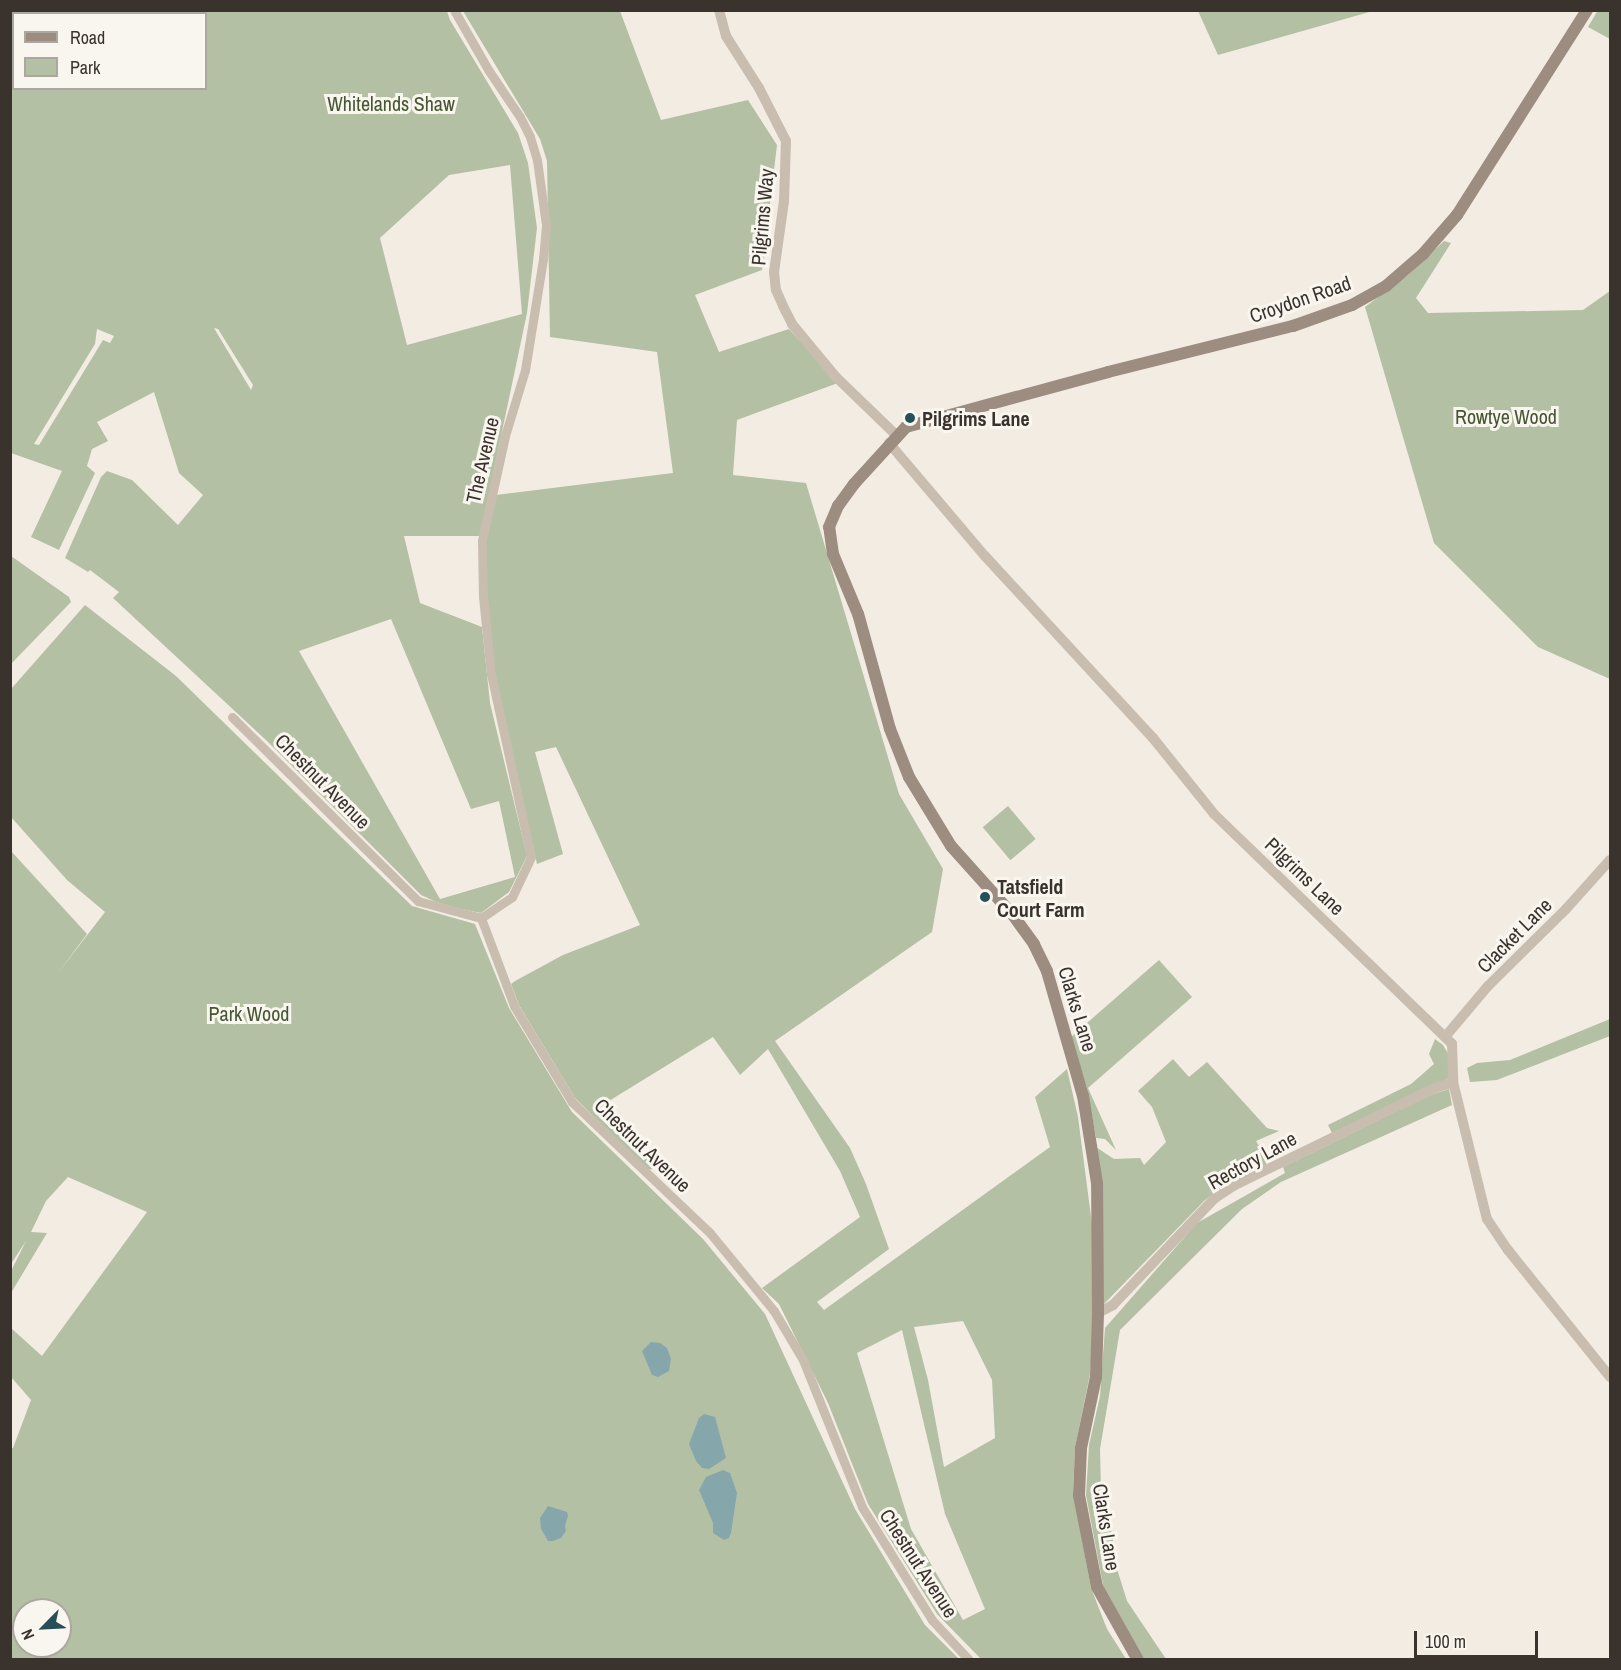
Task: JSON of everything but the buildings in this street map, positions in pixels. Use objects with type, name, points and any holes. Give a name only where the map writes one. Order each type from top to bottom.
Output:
[{"type":"main road","name":"Croydon Road","points":[[892,439],[919,422],[1293,326],[1352,305],[1386,286],[1423,254],[1457,215],[1587,10]]},
{"type":"main road","name":"Clarks Lane","points":[[892,439],[838,506],[829,527],[830,543],[858,614],[890,729],[909,777],[951,846],[1012,914],[1034,944],[1047,971],[1083,1095],[1097,1183],[1098,1313],[1095,1377],[1081,1448],[1079,1495],[1097,1587],[1138,1659]]},
{"type":"street","name":"The Avenue","points":[[454,10],[530,137],[537,160],[546,225],[543,259],[525,370],[505,436],[482,541],[483,597],[491,674],[531,857],[512,897],[481,918]]},
{"type":"street","name":"Pilgrims Way","points":[[719,10],[726,36],[759,88],[786,141],[784,201],[774,272],[783,306],[792,324],[892,439]]},
{"type":"street","name":"Pilgrims Lane","points":[[892,439],[985,556],[1153,738],[1214,814],[1432,1027],[1445,1036]]},
{"type":"street","name":"Chestnut Avenue","points":[[232,717],[418,901],[481,918],[514,1006],[572,1101],[710,1233],[774,1311],[803,1360],[862,1507],[932,1620],[969,1659]]},
{"type":"street","name":"Clacket Lane","points":[[1445,1036],[1488,986],[1566,909],[1611,860]]},
{"type":"street","points":[[1445,1036],[1452,1044],[1453,1082],[1487,1219],[1508,1250],[1611,1377]]},
{"type":"street","name":"Rectory Lane","points":[[1098,1313],[1113,1305],[1215,1198],[1235,1185],[1435,1088],[1453,1082]]},
{"type":"green space","points":[[1598,10],[1610,11],[1610,39],[1588,27]]},
{"type":"green space","name":"Whitelands Shaw","points":[[57,11],[447,11],[450,20],[518,133],[528,163],[537,228],[527,313],[480,536],[404,536],[420,603],[482,627],[490,703],[527,856],[509,892],[481,913],[443,905],[421,895],[267,741],[113,598],[119,592],[90,570],[88,572],[65,558],[101,477],[107,471],[132,480],[178,525],[203,495],[179,473],[154,392],[97,422],[108,441],[92,449],[87,466],[95,473],[59,550],[31,537],[62,471],[11,453],[11,16],[12,90],[207,90],[207,12]],"holes":[[[510,165],[522,314],[407,345],[380,238],[449,175]],[[214,328],[218,329],[253,385],[251,390]],[[97,329],[114,336],[110,343],[103,340],[39,445],[34,444],[95,344]],[[391,619],[471,809],[499,801],[515,877],[440,899],[299,651]]]},
{"type":"green space","points":[[463,11],[620,11],[661,120],[748,100],[777,145],[762,270],[695,295],[719,352],[789,329],[838,383],[737,420],[733,475],[806,483],[899,794],[943,869],[932,932],[775,1041],[850,1148],[866,1184],[889,1249],[817,1302],[824,1310],[1050,1147],[1035,1097],[1067,1069],[1078,1117],[1092,1224],[1094,1322],[1090,1374],[1075,1448],[1073,1492],[1091,1588],[1107,1629],[1126,1659],[981,1659],[937,1614],[868,1504],[828,1403],[779,1304],[762,1288],[860,1217],[840,1171],[768,1049],[740,1075],[713,1037],[604,1104],[656,1168],[648,1170],[575,1098],[519,1005],[511,984],[515,981],[563,955],[640,925],[556,747],[535,752],[563,854],[537,864],[491,657],[484,546],[496,495],[673,473],[657,352],[550,337],[547,161],[540,139]],"holes":[[[963,1321],[992,1380],[995,1438],[944,1467],[928,1380],[914,1327]],[[902,1330],[945,1514],[985,1609],[963,1620],[911,1529],[857,1353]]]},
{"type":"green space","points":[[1198,11],[1373,11],[1218,55]]},
{"type":"green space","name":"Rowtye Wood","points":[[1444,241],[1451,243],[1416,298],[1428,313],[1583,310],[1610,291],[1610,679],[1538,647],[1434,543],[1365,307],[1408,275]]},
{"type":"green space","points":[[11,556],[69,597],[71,602],[11,664]]},
{"type":"green space","name":"Park Wood","points":[[85,605],[176,676],[412,906],[475,924],[509,1008],[572,1112],[703,1239],[765,1314],[855,1509],[925,1625],[959,1659],[11,1659],[11,1448],[13,1448],[31,1400],[11,1377],[11,1328],[42,1356],[147,1212],[68,1177],[46,1201],[31,1232],[47,1233],[11,1293],[11,1271],[26,1241],[11,1264],[11,851],[87,934],[58,973],[105,912],[67,880],[11,817],[11,689]]},
{"type":"green space","points":[[1008,806],[1036,839],[1010,860],[983,827]]},
{"type":"green space","points":[[1159,960],[1192,997],[1088,1088],[1116,1150],[1105,1139],[1096,1138],[1087,1088],[1071,1037]]},
{"type":"green space","points":[[1610,1019],[1610,1036],[1497,1080],[1470,1082],[1467,1068],[1477,1063],[1510,1060]]},
{"type":"green space","points":[[1435,1039],[1443,1045],[1450,1057],[1449,1078],[1332,1133],[1328,1125],[1411,1084],[1434,1064],[1429,1054]]},
{"type":"green space","points":[[1173,1059],[1189,1077],[1207,1062],[1267,1128],[1279,1131],[1256,1141],[1269,1163],[1222,1187],[1205,1200],[1103,1305],[1103,1194],[1096,1147],[1114,1159],[1140,1158],[1144,1165],[1166,1142],[1152,1107],[1138,1091]]},
{"type":"green space","points":[[1449,1089],[1452,1105],[1281,1182],[1242,1209],[1120,1330],[1100,1449],[1101,1491],[1113,1538],[1113,1556],[1127,1601],[1166,1659],[1143,1659],[1104,1590],[1086,1495],[1089,1445],[1100,1396],[1105,1328],[1197,1223],[1285,1173],[1283,1167],[1430,1095]]},
{"type":"water","points":[[651,1342],[660,1343],[667,1348],[671,1359],[669,1371],[658,1377],[652,1375],[642,1351]]},
{"type":"water","points":[[704,1414],[715,1417],[726,1458],[709,1469],[702,1468],[696,1461],[689,1444],[699,1418]]},
{"type":"water","points":[[723,1470],[730,1473],[737,1493],[731,1533],[729,1538],[724,1540],[713,1533],[713,1523],[699,1490],[706,1477]]},
{"type":"water","points":[[548,1506],[567,1512],[568,1516],[566,1531],[561,1538],[553,1541],[548,1541],[541,1529],[540,1518]]},
{"type":"place","name":"Pilgrims Lane","points":[[910,418]]},
{"type":"place","name":"Tatsfield Court Farm","points":[[985,897]]}]
